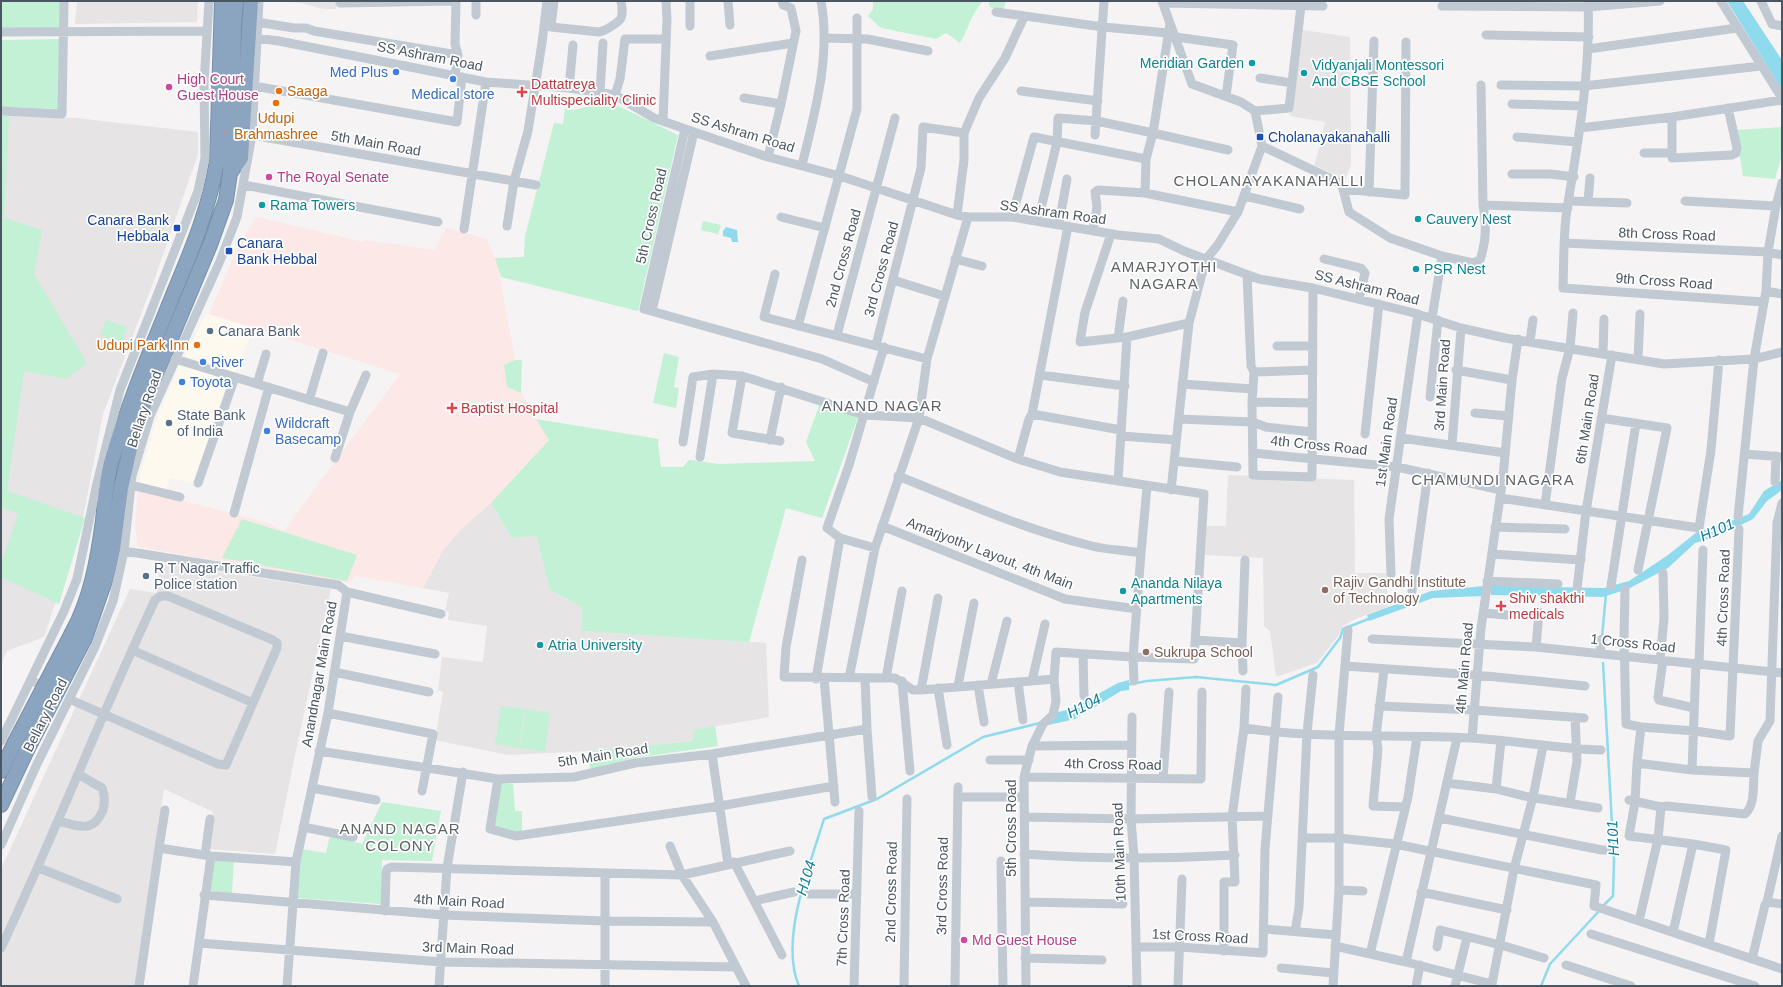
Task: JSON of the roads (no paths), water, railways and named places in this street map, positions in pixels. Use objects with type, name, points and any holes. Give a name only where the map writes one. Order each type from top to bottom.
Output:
[{"type":"highway","name":"Bellary Road","points":[[1,771],[7,743],[82,616],[97,560],[111,464],[133,395],[201,228],[214,184],[217,160],[222,1]]},
{"type":"highway","name":"Bellary Road","points":[[1,805],[27,750],[85,638],[108,572],[119,550],[121,488],[134,430],[146,396],[219,221],[226,200],[230,173],[236,1]]},
{"type":"highway","points":[[230,173],[241,158],[251,1]]},
{"type":"street","points":[[1,111],[62,114],[64,1]]},
{"type":"street","points":[[7,743],[77,579],[97,483],[120,390],[198,191],[205,158],[204,83],[209,1]]},
{"type":"street","points":[[1,845],[37,764],[94,649],[113,601],[119,550],[131,485],[150,416],[230,239],[237,217],[252,135],[258,1]]},
{"type":"street","points":[[254,86],[457,122],[459,76],[458,55],[454,44],[456,1],[340,3]]},
{"type":"street","points":[[476,1],[476,15]]},
{"type":"street","points":[[507,226],[514,181],[528,131],[536,85],[547,1]]},
{"type":"street","points":[[554,1],[551,27],[599,32],[605,31],[620,20],[622,13],[621,1]]},
{"type":"street","points":[[663,121],[666,1]]},
{"type":"street","points":[[690,1],[690,26]]},
{"type":"street","points":[[728,1],[730,25]]},
{"type":"street","points":[[768,157],[796,31],[791,8],[783,5],[782,1]]},
{"type":"street","points":[[802,165],[815,109],[823,61],[824,19],[821,1]]},
{"type":"street","points":[[1095,135],[1104,1]]},
{"type":"street","points":[[1442,6],[1588,4],[1660,1]]},
{"type":"street","points":[[1580,128],[1672,117],[1782,99],[1721,1]]},
{"type":"street","points":[[1760,1],[1772,24],[1782,26]]},
{"type":"street","points":[[1301,6],[1289,108],[1255,112],[1241,102],[1192,84],[1172,35],[1170,22],[1162,2],[1323,6]]},
{"type":"street","points":[[1564,243],[1574,177],[1588,49],[1588,4]]},
{"type":"street","points":[[996,12],[1024,17],[1172,35],[1233,45],[1226,96]]},
{"type":"street","points":[[957,216],[964,160],[964,133],[979,98],[1005,58],[1024,17]]},
{"type":"street","points":[[798,326],[858,109],[858,18]]},
{"type":"street","points":[[257,22],[294,28],[306,28],[314,31],[384,44],[458,55]]},
{"type":"street","points":[[1588,49],[1737,28]]},
{"type":"street","points":[[1,32],[207,31]]},
{"type":"street","points":[[1145,193],[1146,159],[1153,133],[1172,35]]},
{"type":"street","points":[[1486,35],[1589,37]]},
{"type":"street","name":"SS Ashram Road","points":[[256,38],[279,40],[486,82],[569,88],[615,95],[654,118],[689,131],[768,157],[840,176],[957,216],[1012,217],[1111,234],[1159,239],[1259,279],[1313,288],[1359,299],[1418,314],[1461,328],[1664,364],[1754,359],[1782,352]]},
{"type":"street","points":[[824,38],[857,40],[867,39],[928,51]]},
{"type":"street","points":[[615,95],[620,79],[625,39],[666,39]]},
{"type":"street","points":[[1369,192],[1374,41]]},
{"type":"street","points":[[1344,189],[1405,195],[1406,42]]},
{"type":"street","points":[[710,56],[793,43]]},
{"type":"street","points":[[600,92],[603,44]]},
{"type":"street","points":[[569,88],[573,45]]},
{"type":"street","points":[[1501,85],[1584,86],[1761,66]]},
{"type":"street","points":[[1260,78],[1292,84]]},
{"type":"street","points":[[464,229],[486,82]]},
{"type":"street","points":[[1262,146],[1340,183],[1344,189],[1349,212],[1390,238],[1442,256],[1473,262],[1480,260],[1483,250],[1485,228],[1483,205],[1481,85]]},
{"type":"street","points":[[1021,91],[1098,102]]},
{"type":"street","points":[[744,98],[781,104]]},
{"type":"street","points":[[1512,104],[1581,106]]},
{"type":"street","points":[[1672,117],[1672,158],[1676,159],[1735,154],[1737,148],[1728,108]]},
{"type":"street","points":[[1171,490],[1189,323],[1206,259],[1217,246],[1238,212],[1262,146],[1255,112]]},
{"type":"street","name":"2nd Cross Road","points":[[837,335],[894,118]]},
{"type":"street","points":[[1038,221],[1057,142],[1058,118],[1097,121],[1228,150]]},
{"type":"street","name":"3rd Cross Road","points":[[840,538],[827,528],[828,522],[849,465],[874,382],[893,280],[921,168],[923,127],[964,133]]},
{"type":"street","name":"5th Cross Road","points":[[689,131],[648,310],[822,360],[874,382]]},
{"type":"street","name":"5th Main Road","points":[[252,135],[472,175],[536,185]]},
{"type":"street","points":[[1012,217],[1034,137],[1146,159]]},
{"type":"street","points":[[1517,137],[1578,142]]},
{"type":"street","points":[[1644,153],[1672,153]]},
{"type":"street","points":[[1512,174],[1551,174],[1574,177]]},
{"type":"street","points":[[1588,202],[1590,178]]},
{"type":"street","points":[[1018,459],[1029,419],[1032,414],[1040,375],[1064,225],[1067,179]]},
{"type":"street","points":[[1738,517],[1754,359],[1766,291],[1768,252],[1777,228],[1776,206],[1781,194],[1782,183]]},
{"type":"street","points":[[244,185],[438,222]]},
{"type":"street","points":[[1093,230],[1097,207],[1096,191],[1145,193],[1238,212]]},
{"type":"street","points":[[1244,196],[1300,209]]},
{"type":"street","points":[[1483,205],[1569,204],[1588,202],[1627,203]]},
{"type":"street","points":[[1685,202],[1776,206]]},
{"type":"street","points":[[781,217],[825,228]]},
{"type":"street","points":[[849,678],[875,548],[898,476],[919,418],[927,359],[954,259],[968,217]]},
{"type":"street","points":[[1111,234],[1085,312],[1080,342],[1123,338],[1189,323]]},
{"type":"street","name":"8th Cross Road","points":[[1564,243],[1768,252]]},
{"type":"street","name":"9th Cross Road","points":[[1564,243],[1563,288],[1764,302]]},
{"type":"street","points":[[1768,252],[1782,255]]},
{"type":"street","points":[[1430,397],[1435,319],[1442,256]]},
{"type":"street","points":[[1324,258],[1360,268],[1364,273],[1359,299]]},
{"type":"street","points":[[954,259],[982,266]]},
{"type":"street","points":[[775,274],[764,317],[927,359]]},
{"type":"street","points":[[1247,275],[1252,366],[1254,372],[1252,402],[1254,474],[1312,478],[1313,288]]},
{"type":"street","points":[[893,280],[944,296]]},
{"type":"street","points":[[1766,291],[1782,294]]},
{"type":"street","points":[[1118,481],[1125,386],[1123,302]]},
{"type":"street","points":[[1364,434],[1379,304]]},
{"type":"street","points":[[1545,505],[1562,378],[1570,348],[1573,313]]},
{"type":"street","name":"1st Main Road","points":[[1391,574],[1389,520],[1418,314]]},
{"type":"street","points":[[1638,359],[1640,314]]},
{"type":"street","name":"6th Main Road","points":[[1577,589],[1586,511],[1601,418],[1607,354],[1604,319]]},
{"type":"street","points":[[1530,341],[1532,320]]},
{"type":"street","name":"3rd Main Road","points":[[1452,445],[1456,370],[1461,328]]},
{"type":"street","name":"4th Main Road","points":[[1472,738],[1476,675],[1483,613],[1496,527],[1518,339]]},
{"type":"street","points":[[1277,346],[1313,346]]},
{"type":"street","points":[[309,400],[323,353]]},
{"type":"street","points":[[257,384],[266,354]]},
{"type":"street","points":[[175,359],[350,412]]},
{"type":"street","name":"4th Cross Road","points":[[1253,453],[1396,467],[1545,505],[1699,528],[1711,450],[1720,360]]},
{"type":"street","points":[[1254,372],[1312,370]]},
{"type":"street","points":[[1456,370],[1512,380]]},
{"type":"street","points":[[700,457],[713,374]]},
{"type":"street","points":[[683,442],[693,377],[713,374],[742,376],[864,415],[919,418],[1018,459],[1060,472],[1148,487],[1204,494],[1194,659],[1056,652],[1054,679],[921,690],[913,690],[902,681],[895,678],[786,679],[783,674],[802,560]]},
{"type":"street","points":[[335,458],[350,412],[366,375]]},
{"type":"street","points":[[1040,375],[1125,386]]},
{"type":"street","points":[[742,376],[732,433],[780,441]]},
{"type":"street","points":[[198,483],[235,377]]},
{"type":"street","points":[[1182,384],[1253,389]]},
{"type":"street","points":[[234,513],[269,388]]},
{"type":"street","points":[[770,440],[781,388]]},
{"type":"street","points":[[1252,402],[1312,402]]},
{"type":"street","points":[[1475,413],[1509,416]]},
{"type":"street","points":[[1032,414],[1121,433],[1176,440]]},
{"type":"street","points":[[1601,418],[1667,428],[1650,520],[1638,570]]},
{"type":"street","points":[[1179,419],[1252,422],[1266,427],[1312,432]]},
{"type":"street","points":[[1611,586],[1620,516],[1636,423]]},
{"type":"street","points":[[1401,438],[1505,453]]},
{"type":"street","points":[[1745,454],[1779,456],[1775,482]]},
{"type":"street","points":[[1174,461],[1237,467]]},
{"type":"street","points":[[1412,591],[1428,474]]},
{"type":"street","points":[[898,476],[996,515],[1054,534],[1093,546],[1141,553]]},
{"type":"street","points":[[131,485],[180,497]]},
{"type":"street","points":[[1134,681],[1133,657],[1148,487]]},
{"type":"street","points":[[1632,801],[1661,807],[1667,806],[1744,814],[1750,809],[1758,741],[1770,721],[1777,672],[1780,523],[1782,503]]},
{"type":"street","name":"Amarjyothy Layout, 4th Main","points":[[882,526],[1065,599],[1137,609]]},
{"type":"street","points":[[1496,527],[1565,529]]},
{"type":"street","name":"4th Cross Road","points":[[1694,731],[1730,736],[1740,529]]},
{"type":"street","points":[[835,802],[820,678],[840,538],[875,548]]},
{"type":"street","name":"Anandnagar Main Road","points":[[119,550],[338,585],[346,592],[328,713],[296,862],[287,986]]},
{"type":"street","points":[[1692,770],[1703,550]]},
{"type":"street","points":[[1492,554],[1581,560]]},
{"type":"street","points":[[1243,671],[1242,643],[1244,560]]},
{"type":"street","points":[[1663,573],[1664,618],[1658,697],[1659,700],[1690,707]]},
{"type":"street","points":[[1487,581],[1558,584]]},
{"type":"street","points":[[1625,589],[1624,656],[1626,724],[1641,727],[1694,731]]},
{"type":"street","points":[[886,678],[902,591]]},
{"type":"street","points":[[346,592],[441,614]]},
{"type":"street","points":[[1,948],[39,868],[103,714],[155,600],[161,596],[168,596],[277,643],[277,648],[226,765],[218,764],[103,714],[69,699]]},
{"type":"street","points":[[921,690],[938,598]]},
{"type":"street","points":[[958,686],[974,603]]},
{"type":"street","points":[[1536,647],[1539,612]]},
{"type":"street","points":[[1483,613],[1518,616]]},
{"type":"street","points":[[991,684],[1007,621]]},
{"type":"street","points":[[1032,681],[1045,624]]},
{"type":"street","points":[[1333,986],[1339,890],[1339,735],[1348,630]]},
{"type":"street","points":[[340,636],[435,654]]},
{"type":"street","name":"1 Cross Road","points":[[1372,639],[1536,647],[1777,672]]},
{"type":"street","points":[[1600,653],[1602,639]]},
{"type":"street","points":[[1195,640],[1242,643]]},
{"type":"street","points":[[132,650],[253,703]]},
{"type":"street","points":[[1083,654],[1084,696]]},
{"type":"street","points":[[1345,666],[1384,670],[1476,675],[1585,686]]},
{"type":"street","points":[[1384,670],[1376,736],[1378,749],[1373,806],[1406,807]]},
{"type":"street","points":[[334,672],[429,692]]},
{"type":"street","points":[[1295,931],[1299,908],[1307,733],[1313,675]]},
{"type":"street","points":[[865,678],[872,797]]},
{"type":"street","name":"5th Cross Road","points":[[1026,986],[1024,777],[1032,746],[1046,721],[1053,715],[1056,701],[1054,679]]},
{"type":"street","points":[[902,681],[910,771]]},
{"type":"street","points":[[1018,682],[1024,720]]},
{"type":"street","points":[[978,685],[984,722]]},
{"type":"street","points":[[938,688],[947,745]]},
{"type":"street","points":[[1224,951],[1224,882],[1235,882],[1235,855],[1232,817],[1244,728],[1246,689]]},
{"type":"street","points":[[1163,779],[1169,692]]},
{"type":"street","name":"4th Cross Road","points":[[1024,777],[1201,779],[1202,692]]},
{"type":"street","points":[[1278,696],[1265,849],[1265,929],[1336,935]]},
{"type":"street","points":[[1379,706],[1474,710],[1580,718],[1570,803]]},
{"type":"street","points":[[328,713],[433,734],[422,791]]},
{"type":"street","name":"10th Main Road","points":[[1132,717],[1131,819],[1134,857],[1136,986]]},
{"type":"street","points":[[1641,727],[1629,836],[1693,844],[1726,850],[1709,944]]},
{"type":"street","points":[[1244,728],[1276,733],[1472,738],[1543,746],[1601,750]]},
{"type":"street","name":"5th Main Road","points":[[319,751],[427,766],[498,779],[574,777],[634,763],[712,754],[867,729]]},
{"type":"street","points":[[1370,954],[1395,844],[1406,807],[1417,737]]},
{"type":"street","points":[[1406,962],[1430,851],[1440,818],[1457,738]]},
{"type":"street","points":[[1496,789],[1501,741]]},
{"type":"street","points":[[1032,746],[1131,746]]},
{"type":"street","points":[[1335,946],[1420,965],[1491,985],[1514,869],[1522,833],[1533,797],[1543,746]]},
{"type":"street","points":[[712,754],[731,863],[754,901],[782,955]]},
{"type":"street","points":[[990,760],[1028,760]]},
{"type":"street","points":[[1637,764],[1692,770],[1754,773]]},
{"type":"street","points":[[439,986],[442,962],[443,915],[447,868],[463,772]]},
{"type":"street","points":[[58,821],[84,827],[92,825],[99,819],[104,805],[105,796],[102,788],[78,774]]},
{"type":"street","points":[[498,779],[490,829],[516,836],[720,806],[834,786]]},
{"type":"street","points":[[1448,783],[1490,790],[1496,789],[1598,808]]},
{"type":"street","name":"3rd Cross Road","points":[[955,986],[958,787]]},
{"type":"street","points":[[312,788],[376,800]]},
{"type":"street","points":[[958,797],[1024,797]]},
{"type":"street","name":"2nd Cross Road","points":[[904,986],[906,799]]},
{"type":"street","points":[[1639,921],[1658,839],[1661,807]]},
{"type":"street","points":[[139,986],[164,810]]},
{"type":"street","name":"7th Cross Road","points":[[854,986],[859,811]]},
{"type":"street","points":[[1024,817],[1131,819],[1268,816]]},
{"type":"street","points":[[1440,818],[1602,850],[1611,850]]},
{"type":"street","points":[[193,986],[204,895],[210,819]]},
{"type":"street","points":[[303,827],[353,837]]},
{"type":"street","points":[[1752,959],[1782,836]]},
{"type":"street","points":[[1303,838],[1339,838],[1395,844],[1596,885],[1594,906],[1752,959],[1782,967]]},
{"type":"street","points":[[1673,932],[1693,844]]},
{"type":"street","points":[[670,846],[682,875],[713,922],[746,986]]},
{"type":"street","points":[[159,848],[208,855],[296,862]]},
{"type":"street","points":[[385,911],[387,869],[392,867],[682,875],[790,851]]},
{"type":"street","points":[[1024,854],[1074,857],[1183,858],[1235,855]]},
{"type":"street","points":[[1001,861],[1003,986]]},
{"type":"street","points":[[39,868],[117,899]]},
{"type":"street","points":[[605,873],[605,986]]},
{"type":"street","points":[[1178,986],[1182,879]]},
{"type":"street","points":[[1339,890],[1363,891]]},
{"type":"street","points":[[754,901],[794,892]]},
{"type":"street","points":[[1421,892],[1507,910]]},
{"type":"street","points":[[808,894],[857,894]]},
{"type":"street","name":"4th Main Road","points":[[204,895],[292,904],[443,915],[605,921],[713,922]]},
{"type":"street","points":[[1025,902],[1123,904]]},
{"type":"street","points":[[1767,902],[1782,904]]},
{"type":"street","name":"1st Cross Road","points":[[1136,947],[1180,947],[1263,953],[1265,929]]},
{"type":"street","points":[[1437,947],[1440,930],[1544,958]]},
{"type":"street","points":[[1591,934],[1755,986]]},
{"type":"street","points":[[1455,986],[1467,937]]},
{"type":"street","name":"3rd Main Road","points":[[199,943],[442,962],[736,967]]},
{"type":"street","points":[[1025,958],[1102,960]]},
{"type":"street","points":[[1416,986],[1420,965]]},
{"type":"street","points":[[1566,965],[1632,986]]},
{"type":"street","points":[[1281,968],[1333,973]]},
{"type":"water","points":[[1727,1],[1743,1],[1782,60],[1782,90]]},
{"type":"water","points":[[726,227],[737,230],[738,242],[732,242],[731,238],[723,236],[723,231]]},
{"type":"water","points":[[1782,480],[1782,490],[1767,501],[1753,519],[1716,537],[1695,543],[1668,568],[1628,589],[1603,597],[1491,595],[1491,584],[1604,588],[1629,581],[1668,555],[1697,532],[1716,527],[1749,514],[1764,491]]},
{"type":"water","points":[[1484,586],[1483,596],[1433,598],[1369,621],[1367,615],[1431,591]]},
{"type":"water","points":[[1129,680],[1129,690],[1121,691],[1075,719],[1044,726],[1054,713],[1071,709],[1118,683]]},
{"type":"waterway","name":"H101","points":[[1602,637],[1606,594]]},
{"type":"waterway","name":"H104","points":[[1126,685],[1147,681],[1196,677],[1276,685],[1318,667],[1340,638],[1343,629],[1371,618]]},
{"type":"waterway","name":"H101","points":[[1603,663],[1614,860],[1613,896],[1603,906]]},
{"type":"waterway","name":"H104","points":[[799,986],[794,968],[792,947],[794,925],[805,880],[824,819],[877,799],[983,737],[1040,723]]},
{"type":"waterway","name":"H101","points":[[1541,986],[1550,964],[1600,910]]},
{"type":"tunnel","points":[[30,680],[69,699]]},
{"type":"place","name":"Meridian Garden","points":[[1252,63]]},
{"type":"place","name":"Med Plus","points":[[396,72]]},
{"type":"place","name":"Vidyanjali Montessori And CBSE School","points":[[1304,73]]},
{"type":"place","name":"Medical store","points":[[453,79]]},
{"type":"place","name":"High Court Guest House","points":[[169,87]]},
{"type":"place","name":"Saaga","points":[[279,91]]},
{"type":"place","name":"Dattatreya Multispeciality Clinic","points":[[522,92]]},
{"type":"place","name":"Udupi Brahmashree","points":[[276,103]]},
{"type":"place","name":"Cholanayakanahalli","points":[[1260,137]]},
{"type":"place","name":"The Royal Senate","points":[[269,177]]},
{"type":"place","name":"Rama Towers","points":[[262,205]]},
{"type":"place","name":"Cauvery Nest","points":[[1418,219]]},
{"type":"place","name":"Canara Bank Hebbala","points":[[177,228]]},
{"type":"place","name":"Canara Bank Hebbal","points":[[229,251]]},
{"type":"place","name":"PSR Nest","points":[[1416,269]]},
{"type":"place","name":"Canara Bank","points":[[210,331]]},
{"type":"place","name":"Udupi Park Inn","points":[[197,345]]},
{"type":"place","name":"River","points":[[203,362]]},
{"type":"place","name":"Toyota","points":[[182,382]]},
{"type":"place","name":"Baptist Hospital","points":[[452,408]]},
{"type":"place","name":"State Bank of India","points":[[169,423]]},
{"type":"place","name":"Wildcraft Basecamp","points":[[267,431]]},
{"type":"place","name":"R T Nagar Traffic Police station","points":[[146,576]]},
{"type":"place","name":"Rajiv Gandhi Institute of Technology","points":[[1325,590]]},
{"type":"place","name":"Ananda Nilaya Apartments","points":[[1123,591]]},
{"type":"place","name":"Shiv shakthi medicals","points":[[1501,606]]},
{"type":"place","name":"Atria University","points":[[540,645]]},
{"type":"place","name":"Sukrupa School","points":[[1146,652]]},
{"type":"place","name":"Md Guest House","points":[[964,940]]},
{"type":"district","name":"CHOLANAYAKANAHALLI","points":[[1269,181]]},
{"type":"district","name":"AMARJYOTHI NAGARA","points":[[1164,276]]},
{"type":"district","name":"ANAND NAGAR","points":[[882,406]]},
{"type":"district","name":"CHAMUNDI NAGARA","points":[[1493,480]]},
{"type":"district","name":"ANAND NAGAR COLONY","points":[[400,838]]}]
